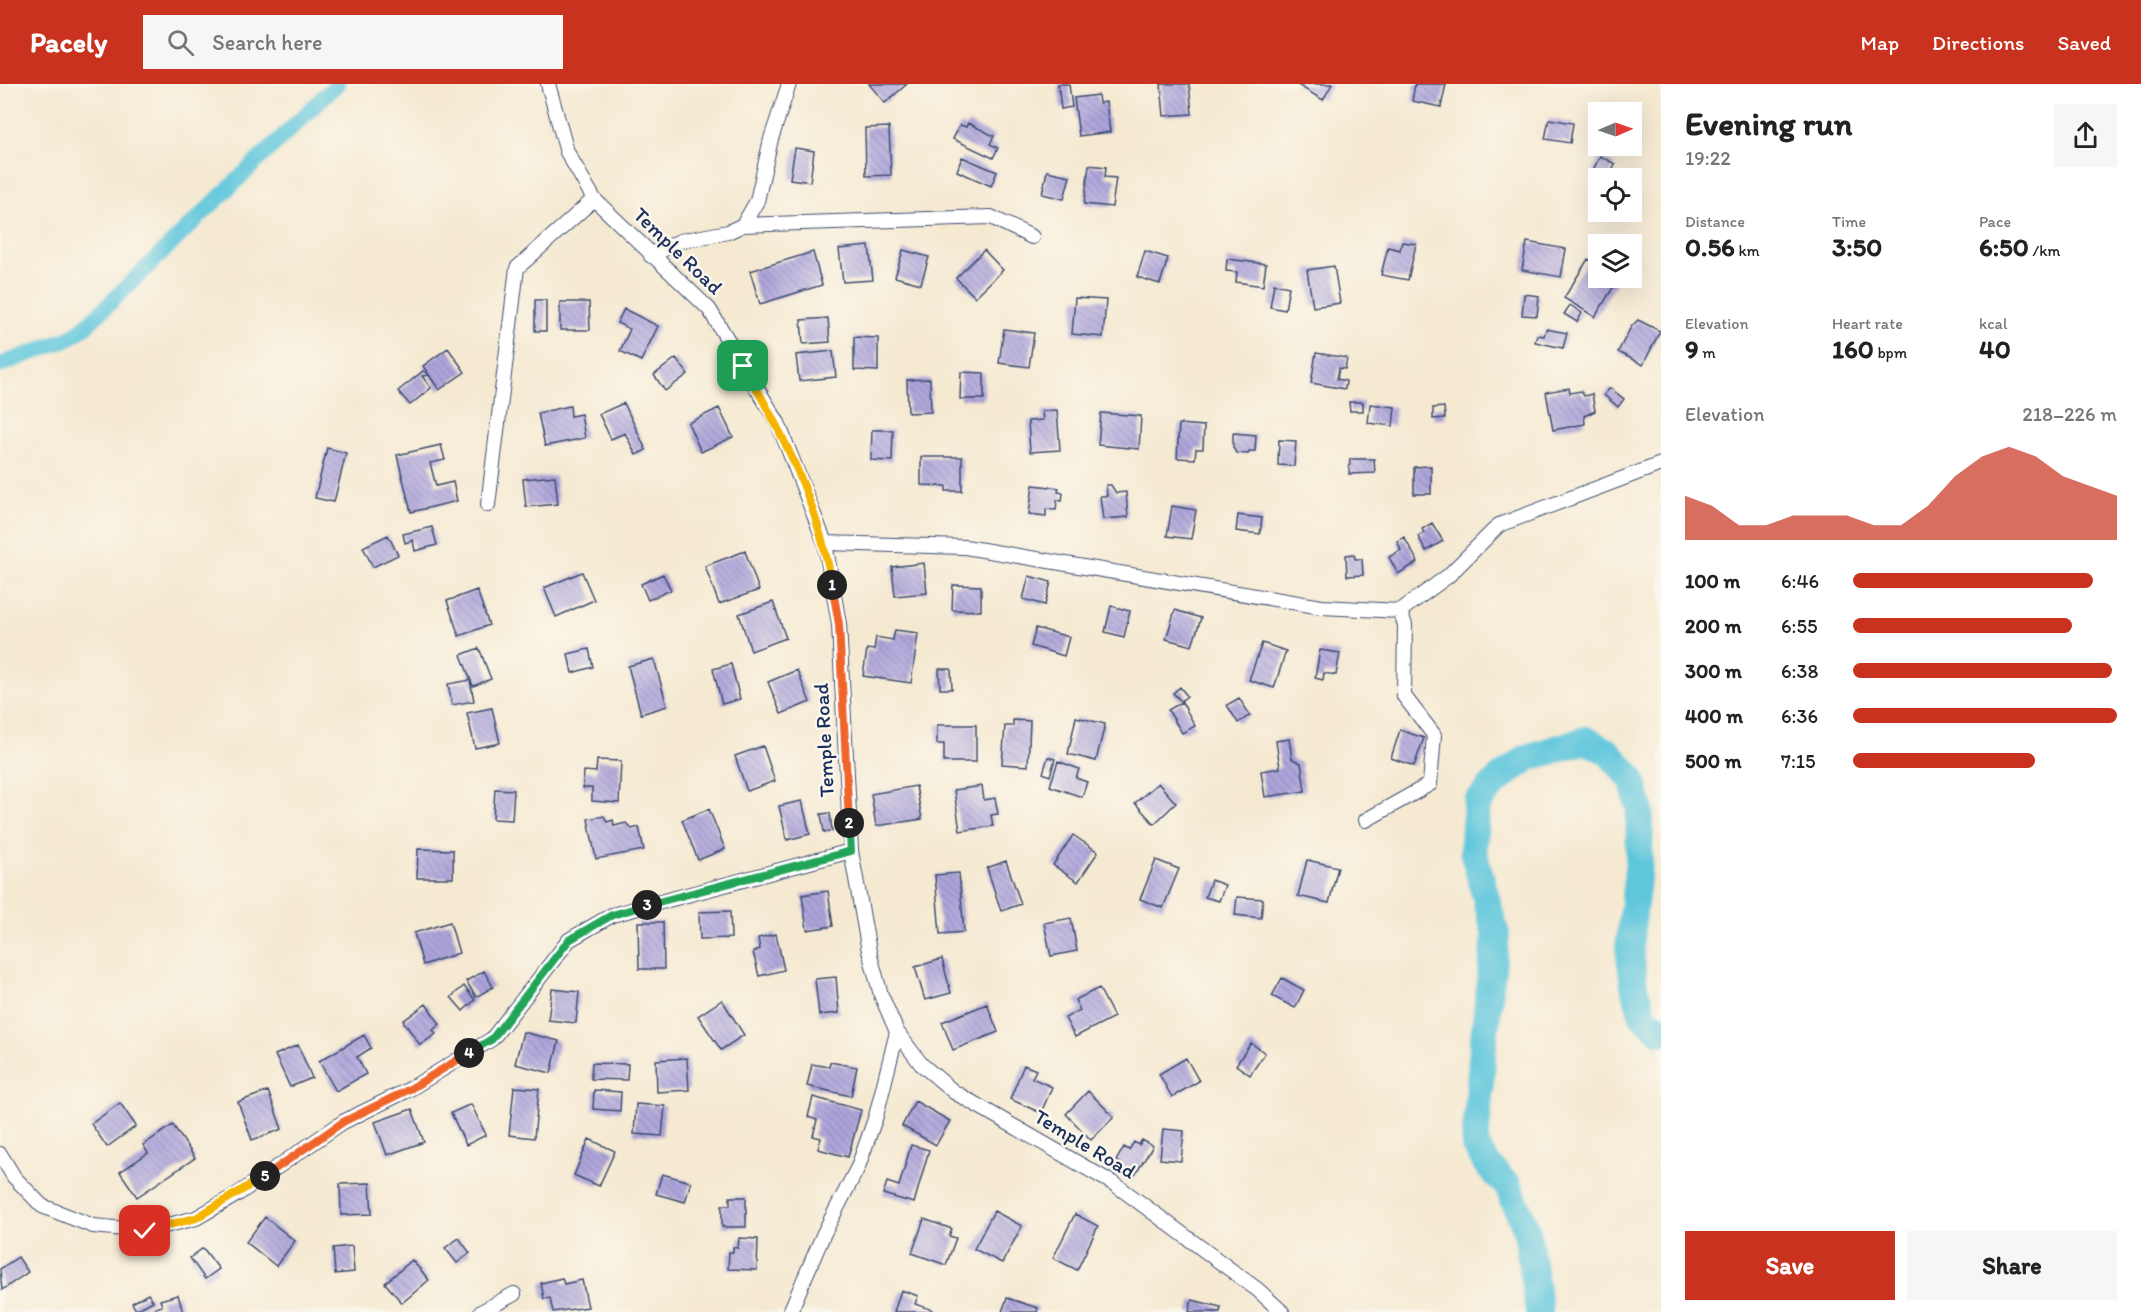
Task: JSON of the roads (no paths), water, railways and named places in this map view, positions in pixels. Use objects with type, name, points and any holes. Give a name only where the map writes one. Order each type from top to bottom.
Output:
[{"type":"street","name":"Temple Road","points":[[548,84],[567,152],[594,199],[709,309],[778,423],[825,543],[839,624],[851,851],[869,951],[881,995],[897,1032],[921,1064],[954,1092],[1116,1185],[1257,1290],[1282,1312]]},
{"type":"street","points":[[743,225],[757,201],[771,139],[789,84]]},
{"type":"street","points":[[488,505],[517,268],[594,199]]},
{"type":"street","points":[[651,256],[680,241],[728,232],[743,225],[991,217],[1032,237]]},
{"type":"street","points":[[825,543],[965,547],[1322,607],[1400,611],[1448,576],[1499,525],[1661,464]]},
{"type":"street","points":[[1366,820],[1430,784],[1434,735],[1404,696],[1405,625],[1400,611]]},
{"type":"street","points":[[0,1154],[14,1177],[42,1206],[93,1226],[145,1231],[196,1218],[238,1194],[343,1122],[410,1089],[492,1039],[569,940],[612,915],[851,851]]},
{"type":"street","points":[[790,1312],[824,1233],[858,1167],[876,1116],[897,1032]]},
{"type":"street","points":[[481,1312],[514,1294]]},
{"type":"waterway","points":[[0,365],[68,339],[85,327],[337,84]]},
{"type":"waterway","points":[[1539,1312],[1527,1230],[1508,1186],[1488,1166],[1475,1145],[1496,935],[1473,850],[1477,803],[1498,780],[1527,758],[1586,740],[1608,752],[1632,779],[1640,809],[1639,862],[1629,947],[1634,986],[1643,1016],[1661,1031]]}]
